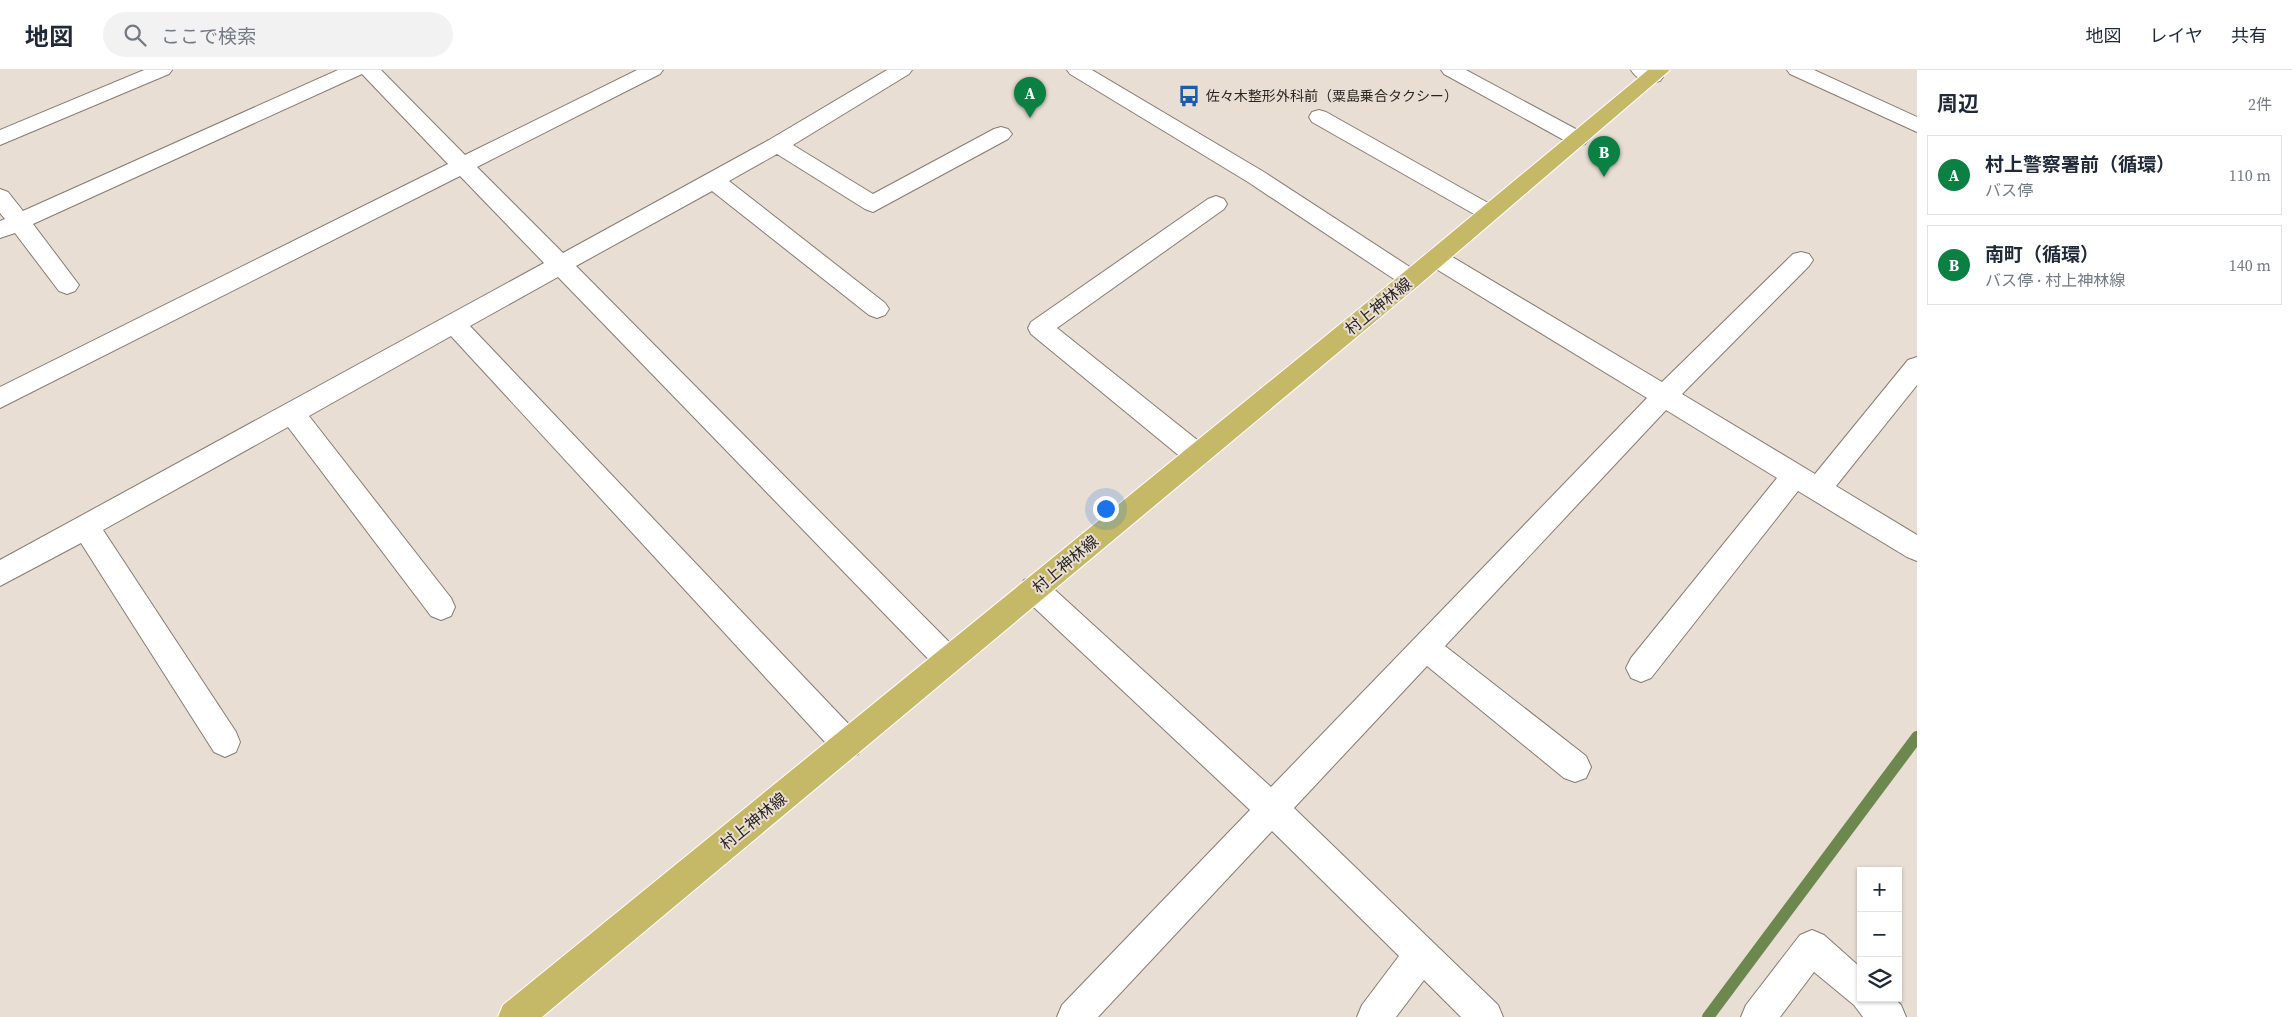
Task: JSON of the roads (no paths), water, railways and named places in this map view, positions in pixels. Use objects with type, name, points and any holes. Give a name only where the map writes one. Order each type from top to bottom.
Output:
[{"type":"main road","name":"村上神林線","points":[[515,1017],[1411,279],[1578,139],[1651,72]]},
{"type":"street","points":[[0,138],[162,70]]},
{"type":"street","points":[[9,226],[355,70]]},
{"type":"street","points":[[369,70],[948,660]]},
{"type":"street","points":[[0,398],[653,70]]},
{"type":"street","points":[[0,574],[777,145],[902,70]]},
{"type":"street","points":[[1077,70],[1256,177],[1411,279]]},
{"type":"street","points":[[1451,70],[1578,139]]},
{"type":"street","points":[[1797,70],[1917,125]]},
{"type":"street","points":[[1319,117],[1489,214]]},
{"type":"street","points":[[777,145],[873,204],[1001,134]]},
{"type":"street","points":[[712,180],[877,309]]},
{"type":"street","points":[[0,197],[9,226],[66,285]]},
{"type":"street","points":[[1197,455],[1040,328],[1216,204]]},
{"type":"street","points":[[1436,258],[1917,549]]},
{"type":"street","points":[[1074,1017],[1273,810],[1664,396],[1801,260]]},
{"type":"street","points":[[454,323],[847,744]]},
{"type":"street","points":[[1641,668],[1806,482],[1914,375]]},
{"type":"street","points":[[292,413],[441,607]]},
{"type":"street","points":[[86,527],[225,742]]},
{"type":"street","points":[[1034,589],[1273,810],[1486,1017]]},
{"type":"street","points":[[1426,648],[1575,767]]},
{"type":"street","points":[[1758,1017],[1812,947],[1857,988]]},
{"type":"street","points":[[1374,1017],[1422,955]]},
{"type":"street","points":[[1872,1002],[1889,1017]]},
{"type":"waterway","points":[[1708,1017],[1917,737]]},
{"type":"place","name":"佐々木整形外科前（粟島乗合タクシー）","points":[[1189,96]]},
{"type":"place","name":"村上警察署前（循環）","points":[[1030,118]]},
{"type":"place","name":"南町（循環）","points":[[1604,177]]}]
